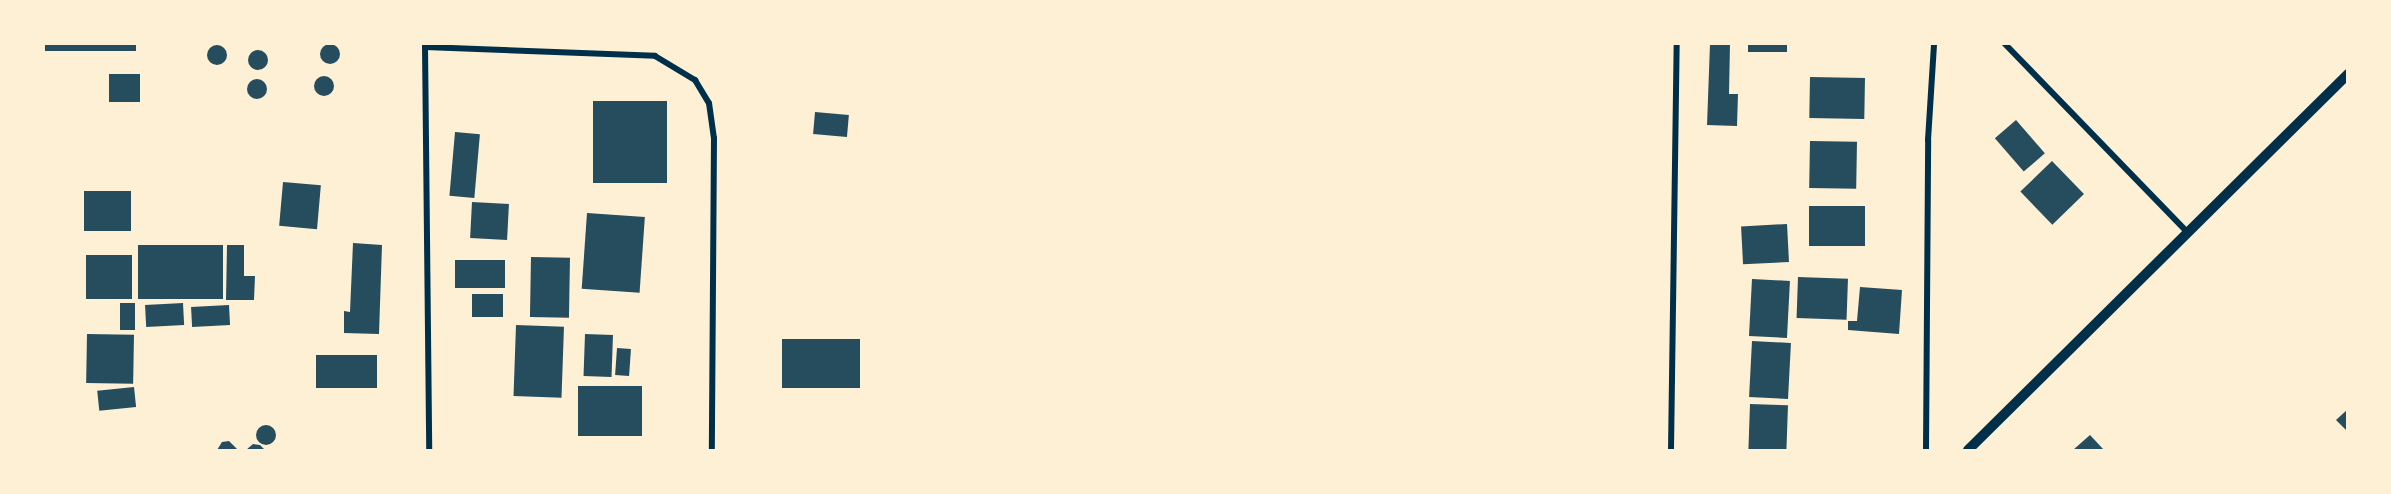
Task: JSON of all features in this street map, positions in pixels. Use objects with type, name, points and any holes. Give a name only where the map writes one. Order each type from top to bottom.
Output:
[{"type":"street","points":[[1671,450],[1677,44]]},
{"type":"street","points":[[1926,450],[1928,140],[1934,44]]},
{"type":"street","points":[[2005,44],[2188,233]]},
{"type":"street","points":[[429,450],[425,45],[655,56],[695,80],[710,103],[714,138],[712,450]]},
{"type":"street","points":[[1968,450],[2348,74]]},
{"type":"building","points":[[44,44],[136,44],[136,51],[44,51]]},
{"type":"building","points":[[326,44],[334,44],[340,50],[340,58],[334,64],[326,64],[320,58],[320,50]]},
{"type":"building","points":[[1710,44],[1730,44],[1729,94],[1738,94],[1737,126],[1707,125]]},
{"type":"building","points":[[1748,44],[1787,44],[1787,52],[1748,52]]},
{"type":"building","points":[[213,45],[221,45],[227,51],[227,59],[221,65],[213,65],[207,59],[207,51]]},
{"type":"building","points":[[254,50],[262,50],[268,56],[268,64],[262,70],[254,70],[248,64],[248,56]]},
{"type":"building","points":[[109,74],[140,74],[140,102],[109,102]]},
{"type":"building","points":[[320,76],[328,76],[334,82],[334,90],[328,96],[320,96],[314,90],[314,82]]},
{"type":"building","points":[[1810,77],[1865,78],[1864,119],[1809,118]]},
{"type":"building","points":[[253,79],[261,79],[267,85],[267,93],[261,99],[253,99],[247,93],[247,85]]},
{"type":"building","points":[[593,101],[667,101],[667,183],[593,183]]},
{"type":"building","points":[[815,112],[849,115],[847,137],[813,134]]},
{"type":"building","points":[[2016,120],[2045,153],[2024,172],[1995,138]]},
{"type":"building","points":[[455,132],[480,134],[474,198],[449,196]]},
{"type":"building","points":[[1810,141],[1857,142],[1856,189],[1809,188]]},
{"type":"building","points":[[2052,161],[2084,194],[2052,225],[2020,192]]},
{"type":"building","points":[[283,182],[321,185],[317,229],[279,226]]},
{"type":"building","points":[[84,191],[131,191],[131,231],[84,231]]},
{"type":"building","points":[[472,202],[509,204],[507,240],[470,238]]},
{"type":"building","points":[[1809,206],[1865,206],[1865,246],[1809,246]]},
{"type":"building","points":[[587,213],[645,217],[640,293],[582,289]]},
{"type":"building","points":[[1787,224],[1789,262],[1743,264],[1741,226]]},
{"type":"building","points":[[353,243],[382,245],[379,334],[344,333],[344,311],[350,312]]},
{"type":"building","points":[[138,245],[223,245],[223,299],[138,299]]},
{"type":"building","points":[[227,245],[244,245],[244,276],[255,276],[254,300],[226,300]]},
{"type":"building","points":[[86,255],[132,255],[132,299],[86,299]]},
{"type":"building","points":[[531,257],[570,258],[569,318],[530,317]]},
{"type":"building","points":[[455,260],[505,260],[505,288],[455,288]]},
{"type":"building","points":[[1798,277],[1848,279],[1847,320],[1797,318]]},
{"type":"building","points":[[1752,279],[1790,281],[1787,338],[1749,336]]},
{"type":"building","points":[[1860,287],[1902,290],[1899,334],[1848,330],[1848,321],[1857,321]]},
{"type":"building","points":[[472,294],[503,294],[503,317],[472,317]]},
{"type":"building","points":[[120,303],[135,303],[135,330],[120,330]]},
{"type":"building","points":[[183,303],[184,325],[146,327],[145,305]]},
{"type":"building","points":[[229,305],[230,325],[192,327],[191,307]]},
{"type":"building","points":[[516,325],[564,327],[561,398],[514,396]]},
{"type":"building","points":[[87,334],[134,335],[133,384],[86,383]]},
{"type":"building","points":[[585,334],[613,335],[612,377],[584,376]]},
{"type":"building","points":[[782,339],[860,339],[860,388],[782,388]]},
{"type":"building","points":[[1752,341],[1791,343],[1788,399],[1749,397]]},
{"type":"building","points":[[617,348],[631,349],[629,376],[615,375]]},
{"type":"building","points":[[316,355],[377,355],[377,388],[316,388]]},
{"type":"building","points":[[578,386],[642,386],[642,436],[578,436]]},
{"type":"building","points":[[134,387],[136,407],[99,411],[97,391]]},
{"type":"building","points":[[1750,404],[1788,405],[1786,450],[1748,450]]},
{"type":"building","points":[[2348,409],[2348,432],[2336,420]]},
{"type":"building","points":[[262,425],[270,425],[276,431],[276,439],[270,445],[262,445],[256,439],[256,431]]},
{"type":"building","points":[[2090,435],[2104,450],[2073,450]]},
{"type":"building","points":[[229,441],[238,450],[217,450],[222,442]]},
{"type":"building","points":[[253,444],[260,445],[265,450],[246,450]]}]
